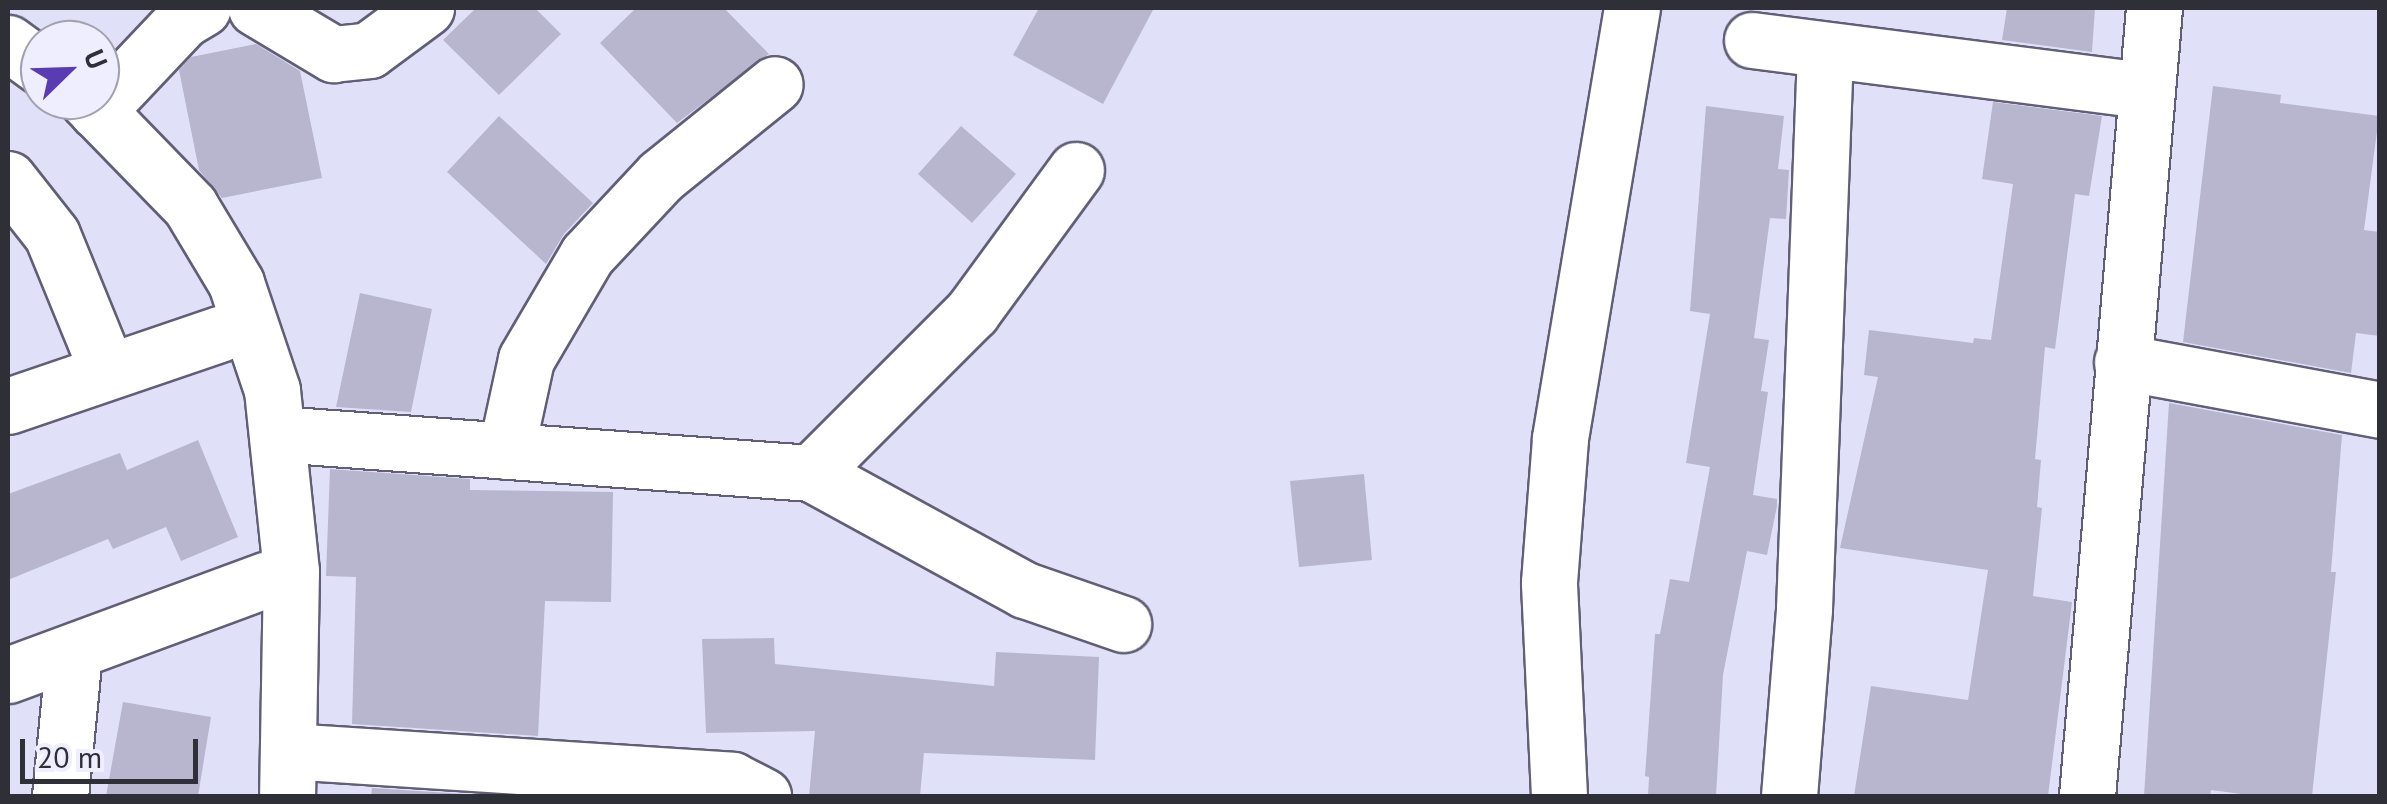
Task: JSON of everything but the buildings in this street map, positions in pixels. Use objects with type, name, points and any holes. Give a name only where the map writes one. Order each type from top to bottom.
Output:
[{"type":"street","points":[[120,80],[203,8]]},
{"type":"street","points":[[256,8],[333,54],[369,50],[426,8]]},
{"type":"street","points":[[1559,796],[1549,582],[1560,438],[1632,8]]},
{"type":"street","points":[[2087,796],[2154,8]]},
{"type":"street","points":[[1752,40],[2145,90]]},
{"type":"street","points":[[1789,796],[1804,609],[1825,51]]},
{"type":"street","points":[[506,451],[526,359],[587,256],[661,176],[775,84]]},
{"type":"street","points":[[106,120],[190,206],[236,284],[272,390],[292,571],[287,774],[732,780],[762,796]]},
{"type":"street","points":[[811,473],[972,312],[1076,170]]},
{"type":"street","points":[[8,179],[52,235],[107,370]]},
{"type":"street","points":[[8,406],[220,334]]},
{"type":"street","points":[[2122,362],[2380,410]]},
{"type":"street","points":[[277,434],[811,473],[1025,590],[1124,624]]},
{"type":"street","points":[[8,675],[267,579]]},
{"type":"street","points":[[60,796],[74,652]]}]
